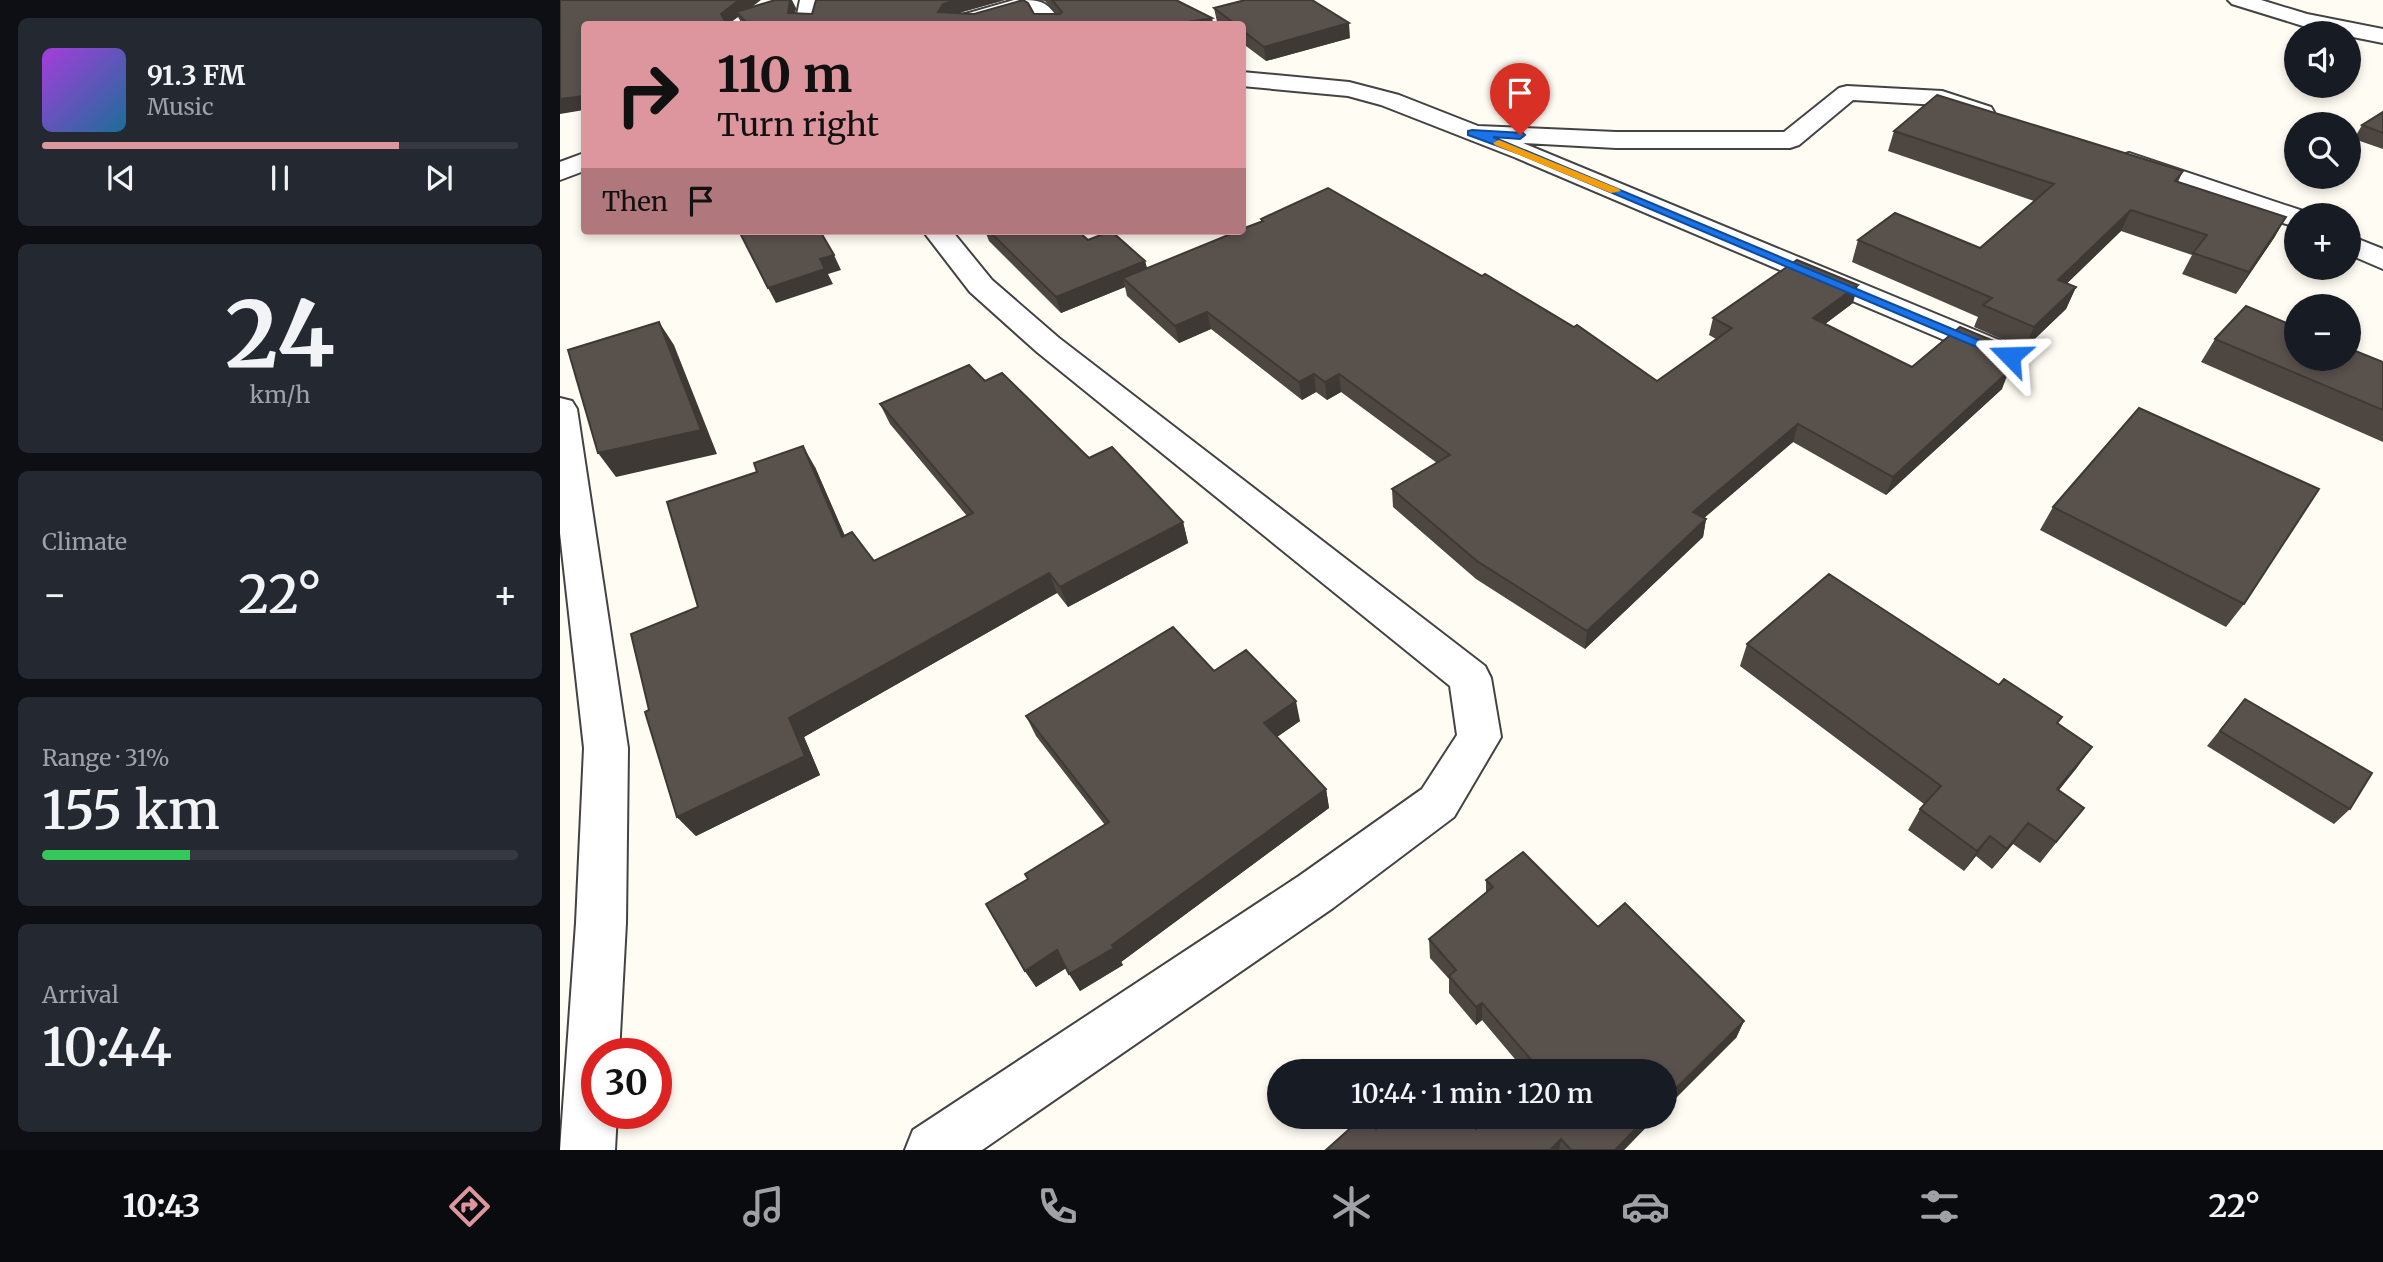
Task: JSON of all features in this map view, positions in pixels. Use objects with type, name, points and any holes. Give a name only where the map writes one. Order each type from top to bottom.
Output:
[{"type":"street","points":[[806,21],[810,0]]},
{"type":"street","points":[[2239,0],[2303,20],[2383,36]]},
{"type":"street","points":[[966,21],[1029,1],[1044,10],[1046,21]]},
{"type":"street","points":[[1246,79],[1349,89],[1390,100],[1523,152],[2010,356]]},
{"type":"street","points":[[1472,133],[1616,140],[1790,140],[1847,93],[1942,99],[2007,120]]},
{"type":"street","points":[[2110,155],[2284,214]]},
{"type":"street","points":[[560,172],[581,162]]},
{"type":"street","points":[[933,1150],[1316,892],[1438,803],[1479,737],[1470,678],[1048,345],[981,286],[940,235]]},
{"type":"street","points":[[2361,249],[2383,260]]},
{"type":"street","points":[[560,409],[606,748],[601,923],[587,1150]]},
{"type":"building","points":[[560,0],[739,0],[721,14],[725,21],[581,21],[581,96],[560,99]]},
{"type":"building","points":[[775,0],[790,0],[788,13],[812,14],[816,0],[957,0],[943,4],[938,12],[974,14],[1023,0],[1034,14],[1060,14],[1062,12],[1052,0],[1176,0],[1212,18],[1194,21],[745,21],[736,12]]},
{"type":"building","points":[[1245,0],[1312,0],[1349,23],[1264,47],[1246,33],[1246,21],[1231,21],[1214,8]]},
{"type":"building","points":[[1937,95],[2183,171],[2175,181],[2284,216],[2284,220],[2249,272],[2193,253],[2207,235],[2131,210],[2058,280],[2076,287],[2034,327],[1983,305],[1992,298],[1858,240],[1895,213],[1980,248],[2054,184],[1894,131]]},
{"type":"building","points":[[2383,112],[2383,133],[2362,125]]},
{"type":"building","points":[[1328,188],[1482,276],[1485,274],[1574,327],[1577,325],[1657,381],[1732,328],[1713,318],[1797,260],[1858,285],[1813,318],[1912,367],[1960,327],[2013,349],[1997,365],[2009,371],[1893,477],[1798,424],[1693,512],[1706,519],[1587,631],[1477,561],[1392,489],[1450,455],[1339,374],[1325,382],[1314,374],[1299,382],[1207,312],[1175,326],[1123,278],[1228,235],[1246,235],[1246,227],[1263,221],[1261,219]]},
{"type":"building","points":[[741,235],[822,235],[834,255],[820,259],[825,269],[768,288]]},
{"type":"building","points":[[993,235],[1082,235],[1088,240],[1101,235],[1116,235],[1145,261],[1056,297]]},
{"type":"building","points":[[2246,306],[2284,322],[2284,368],[2215,339]]},
{"type":"building","points":[[659,322],[701,430],[598,453],[568,350]]},
{"type":"building","points":[[2361,353],[2383,362],[2383,410],[2291,371],[2361,371]]},
{"type":"building","points":[[969,365],[985,381],[1002,373],[1089,458],[1112,447],[1183,522],[1060,587],[1049,573],[789,718],[805,756],[677,817],[645,712],[649,710],[631,634],[698,607],[667,502],[757,472],[754,463],[803,446],[842,537],[852,532],[874,561],[973,513],[880,404]]},
{"type":"building","points":[[2139,408],[2319,489],[2244,604],[2053,507]]},
{"type":"building","points":[[1829,574],[1999,685],[2004,679],[2062,717],[2057,723],[2092,747],[2057,789],[2084,808],[2056,842],[2028,823],[2007,849],[1990,836],[1977,851],[1920,809],[1941,786],[1747,644]]},
{"type":"building","points":[[1173,627],[1214,671],[1246,650],[1296,701],[1264,723],[1326,789],[1112,945],[1114,948],[1069,974],[1057,950],[1025,971],[986,904],[1028,879],[1025,874],[1109,822],[1026,716]]},
{"type":"building","points":[[2245,699],[2372,773],[2350,809],[2220,731]]},
{"type":"building","points":[[1523,852],[1598,927],[1625,903],[1744,1021],[1677,1087],[1677,1059],[1530,1059],[1482,1003],[1476,1007],[1449,976],[1456,970],[1429,939],[1493,887],[1486,880]]},
{"type":"building","points":[[1349,1129],[1635,1129],[1615,1150],[1571,1150],[1561,1139],[1550,1150],[1326,1150]]},
{"type":"slow traffic","points":[[1499,143],[1615,191]]},
{"type":"route","points":[[1520,135],[1472,133],[2010,356]]}]
